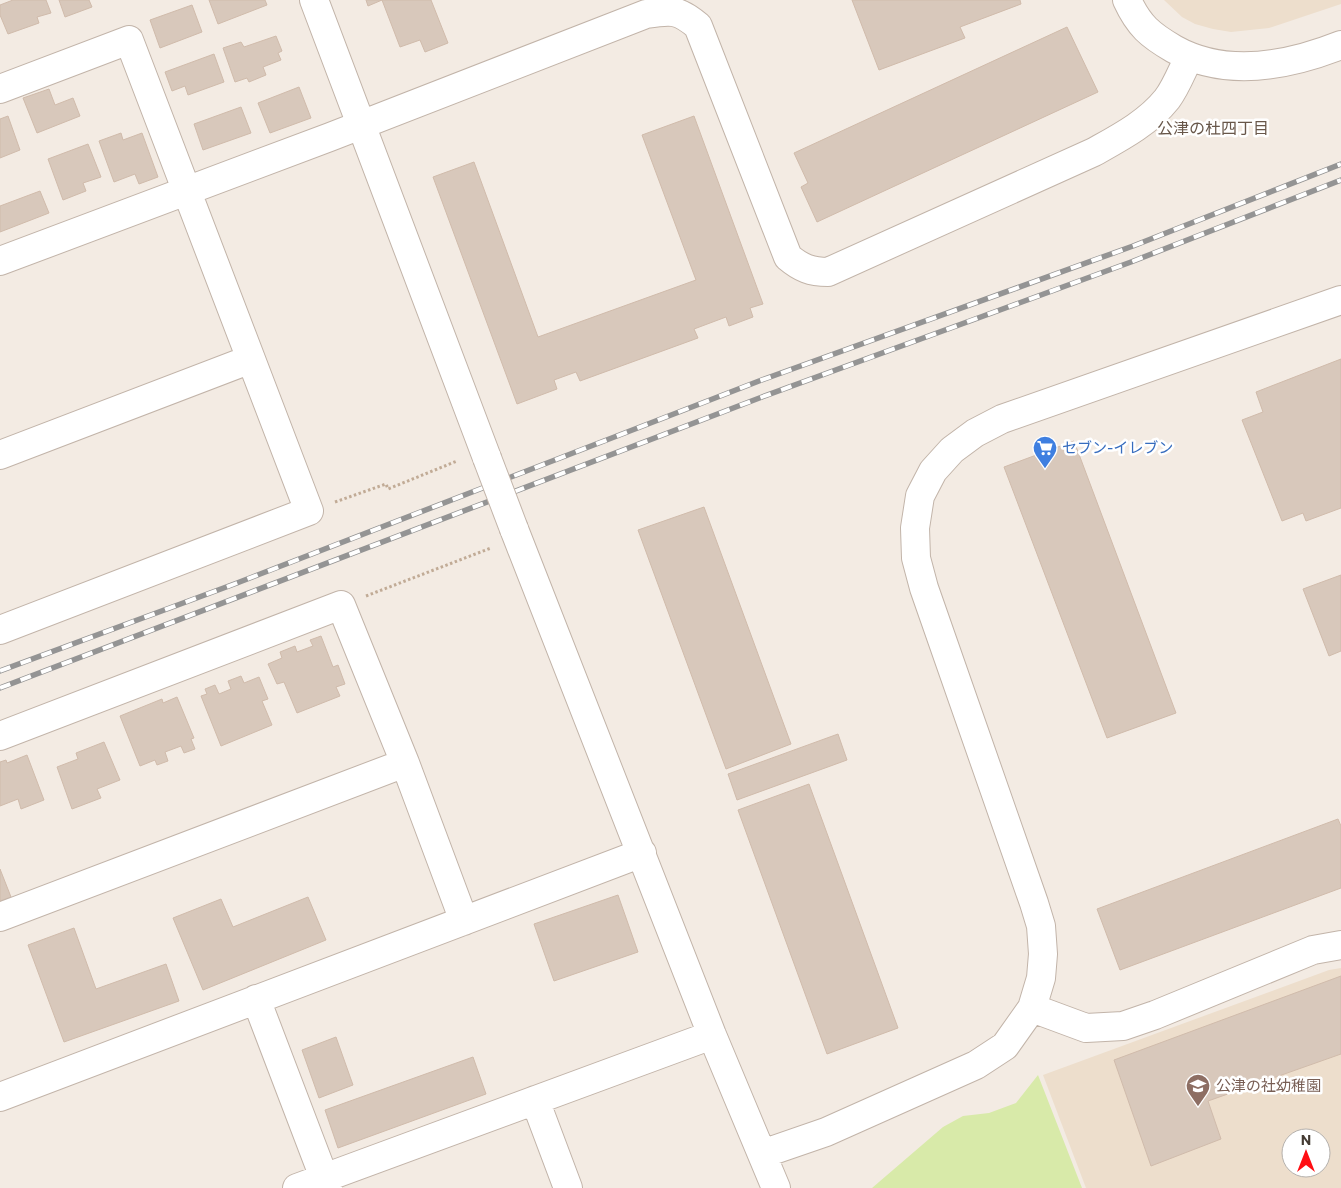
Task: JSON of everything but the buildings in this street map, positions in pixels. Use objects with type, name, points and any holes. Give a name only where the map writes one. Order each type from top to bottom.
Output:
[{"type":"street","points":[[314,0],[516,533],[712,1035],[776,1188]]},
{"type":"street","points":[[1127,0],[1134,15],[1153,36],[1189,57],[1217,64],[1245,67],[1281,64],[1321,53],[1341,45]]},
{"type":"street","points":[[0,261],[360,125],[646,14],[667,10],[684,15],[698,26],[788,257],[799,267],[814,272],[828,272],[1094,152],[1128,132],[1167,99],[1189,57]]},
{"type":"street","points":[[0,90],[129,40],[309,511],[0,630]]},
{"type":"street","points":[[762,1154],[826,1132],[976,1065],[1005,1046],[1032,1008],[1041,978],[1043,954],[1041,926],[924,588],[916,558],[915,528],[920,496],[932,471],[952,450],[975,433],[1002,419],[1341,300]]},
{"type":"street","points":[[0,456],[251,359]]},
{"type":"street","points":[[0,736],[341,605],[405,763],[464,921]]},
{"type":"street","points":[[0,917],[405,763]]},
{"type":"street","points":[[0,1097],[642,853]]},
{"type":"street","points":[[1032,1008],[1086,1028],[1123,1026],[1313,950],[1341,944]]},
{"type":"street","points":[[256,999],[326,1183]]},
{"type":"street","points":[[297,1188],[326,1183],[535,1100],[712,1035]]},
{"type":"street","points":[[535,1100],[568,1188]]},
{"type":"path","points":[[309,511],[386,484],[388,489],[460,460]]},
{"type":"path","points":[[341,605],[516,533]]},
{"type":"shaded area","points":[[1164,0],[1341,0],[1341,4],[1269,28],[1231,32],[1195,24],[1182,17]]},
{"type":"shaded area","name":"公津の社幼稚園","points":[[1341,968],[1341,1188],[1086,1188],[1043,1075],[1329,970]]},
{"type":"green space","points":[[1038,1075],[1082,1188],[872,1188],[943,1127],[963,1116],[989,1113],[1016,1103]]},
{"type":"railway","points":[[0,671],[237,583],[759,381],[1133,246],[1341,164]]},
{"type":"railway","points":[[0,688],[762,397],[1131,262],[1341,180]]},
{"type":"place","name":"セブン-イレブン","points":[[1045,469]]},
{"type":"place","name":"公津の社幼稚園","points":[[1198,1107]]},
{"type":"district","name":"公津の杜四丁目","points":[[1213,128]]}]
